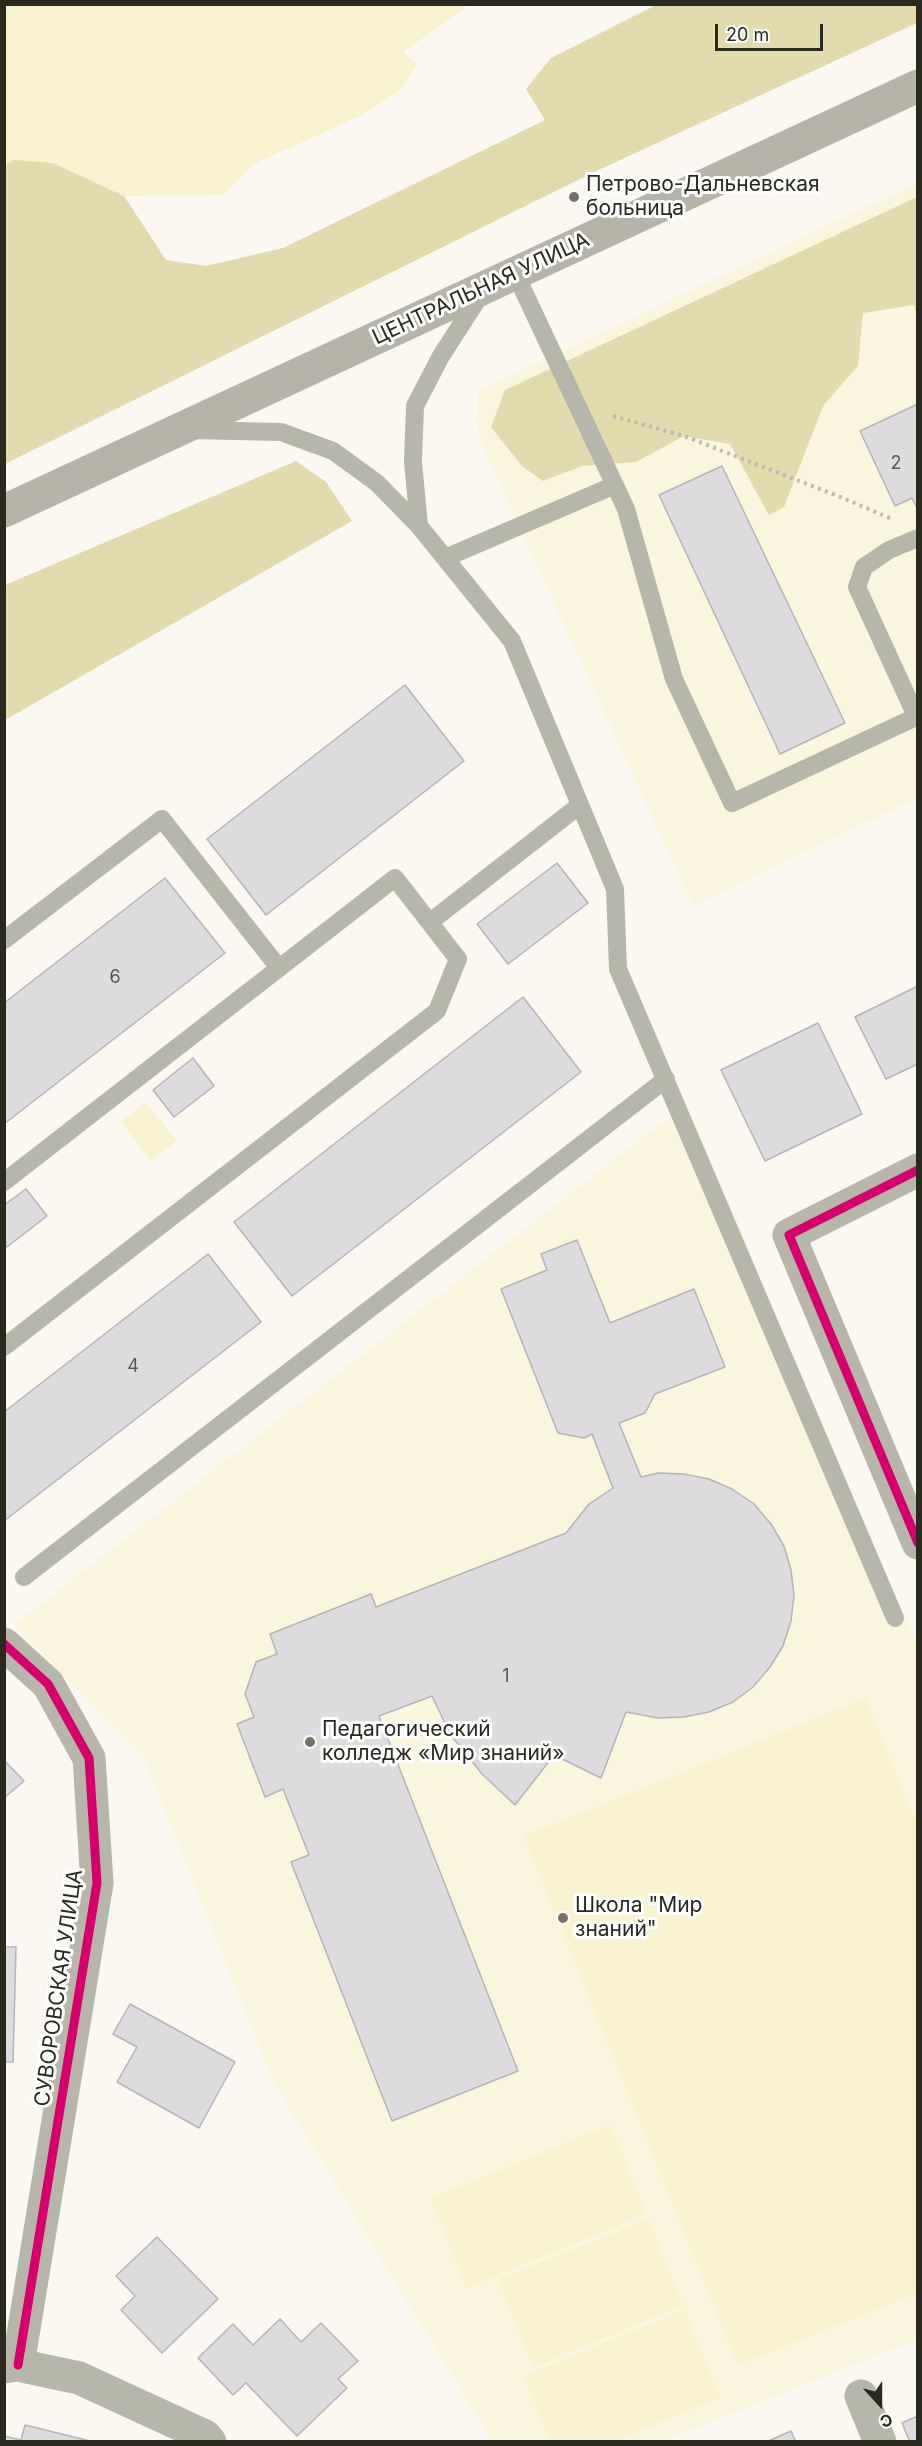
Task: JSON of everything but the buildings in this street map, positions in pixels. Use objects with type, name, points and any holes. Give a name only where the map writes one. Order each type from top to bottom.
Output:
[{"type":"main road","name":"ЦЕНТРАЛЬНАЯ УЛИЦА","points":[[4,511],[918,86]]},
{"type":"street","points":[[918,1170],[789,1235],[918,1543]]},
{"type":"street","name":"СУВОРОВСКАЯ УЛИЦА","points":[[4,1644],[48,1684],[89,1758],[97,1883],[11,2366]]},
{"type":"street","points":[[11,2366],[79,2378],[205,2436],[210,2442]]},
{"type":"street","points":[[861,2396],[880,2442]]},
{"type":"lane","points":[[516,274],[626,509],[674,679],[732,803],[917,716],[857,586],[864,567],[889,550],[918,538]]},
{"type":"lane","points":[[420,526],[413,462],[415,406],[441,356],[485,288]]},
{"type":"lane","points":[[175,430],[281,432],[333,451],[378,483],[420,526],[512,641],[615,889],[618,969],[895,1618]]},
{"type":"lane","points":[[445,558],[615,485]]},
{"type":"lane","points":[[430,922],[580,805]]},
{"type":"lane","points":[[4,940],[162,819],[279,968]]},
{"type":"lane","points":[[4,1182],[395,878],[458,958],[437,1011],[4,1347]]},
{"type":"lane","points":[[24,1578],[666,1079]]},
{"type":"path","points":[[578,406],[684,436],[898,522]]},
{"type":"shaded area","points":[[5,5],[465,5],[464,9],[403,52],[417,64],[402,89],[362,115],[254,164],[224,195],[124,196],[53,163],[15,160],[5,165]]},
{"type":"shaded area","points":[[656,5],[917,5],[917,23],[592,173],[5,464],[5,165],[15,160],[53,163],[124,196],[166,260],[206,266],[283,248],[545,120],[526,89],[551,58]]},
{"type":"shaded area","points":[[917,183],[917,798],[693,906],[487,456],[477,429],[478,391]]},
{"type":"shaded area","points":[[917,197],[917,317],[914,305],[863,313],[858,366],[823,406],[784,507],[769,515],[730,444],[684,436],[636,462],[582,466],[543,481],[522,466],[491,427],[505,390]]},
{"type":"shaded area","points":[[296,461],[326,482],[352,521],[5,720],[5,585]]},
{"type":"shaded area","points":[[146,1102],[177,1141],[151,1161],[121,1122]]},
{"type":"shaded area","name":"Школа \"Мир знаний\"","points":[[687,1103],[917,1647],[917,2339],[664,2441],[492,2441],[273,2081],[143,1755],[14,1625]]},
{"type":"shaded area","points":[[866,1698],[917,1825],[917,2293],[738,2365],[524,1836]]},
{"type":"shaded area","points":[[610,2125],[646,2214],[467,2288],[431,2198]]},
{"type":"shaded area","points":[[648,2219],[683,2306],[533,2367],[498,2280]]},
{"type":"shaded area","points":[[684,2310],[720,2398],[614,2441],[550,2441],[524,2376]]},
{"type":"cycle path","points":[[918,1170],[789,1235],[918,1543]]},
{"type":"cycle path","points":[[4,1644],[48,1684],[89,1758],[97,1883],[18,2365]]},
{"type":"place","name":"Петрово-Дальневская больница","points":[[574,197]]},
{"type":"place","name":"Педагогический колледж «Мир знаний»","points":[[310,1742]]},
{"type":"place","name":"Школа \"Мир знаний\"","points":[[563,1918]]}]
